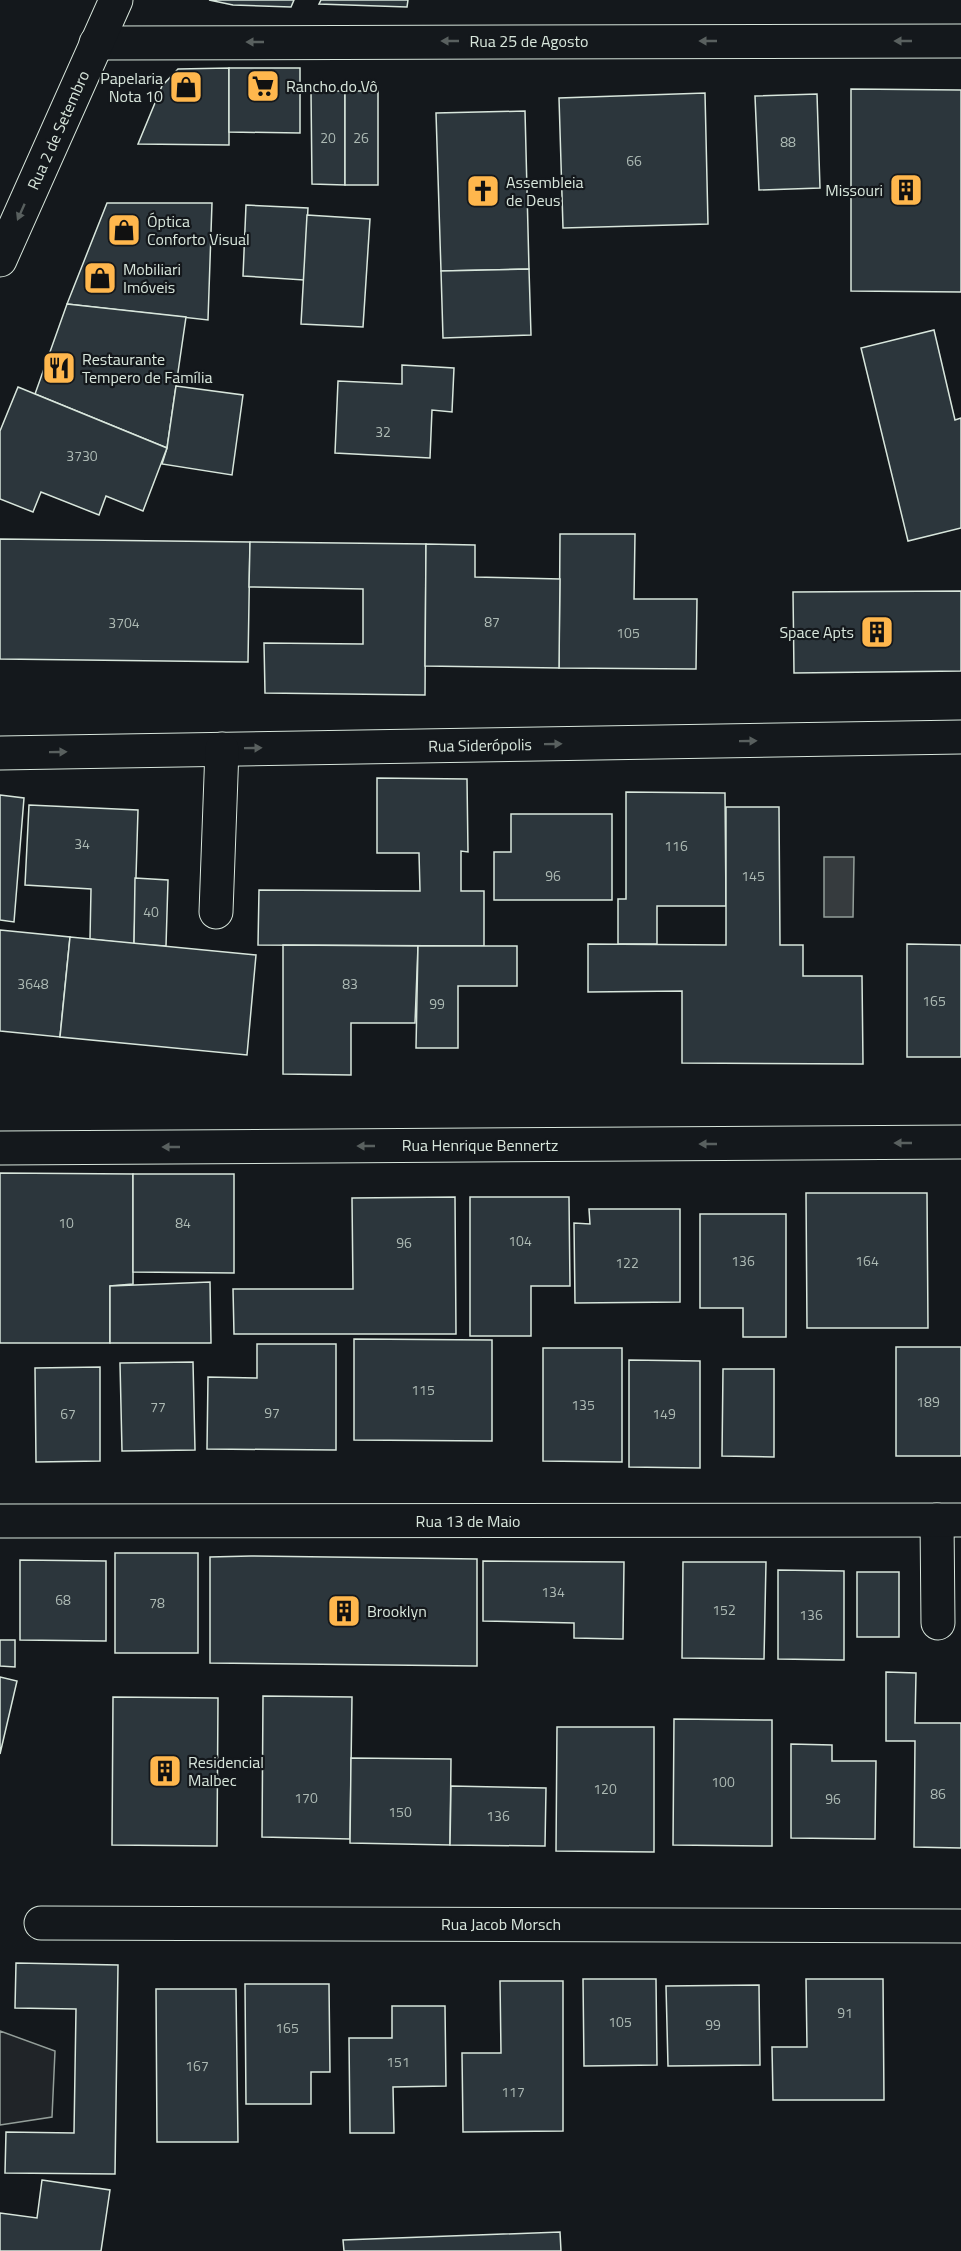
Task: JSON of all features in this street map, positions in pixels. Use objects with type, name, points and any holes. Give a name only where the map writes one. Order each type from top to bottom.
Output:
[{"type":"street","name":"Rua 2 de Setembro","points":[[0,260],[116,0]]},
{"type":"street","name":"Rua 25 de Agosto","points":[[96,43],[961,41]]},
{"type":"street","name":"Rua Siderópolis","points":[[0,753],[961,737]]},
{"type":"street","points":[[216,912],[222,749]]},
{"type":"street","name":"Rua Henrique Bennertz","points":[[0,1148],[961,1142]]},
{"type":"street","name":"Rua 13 de Maio","points":[[0,1521],[949,1520],[938,1623]]},
{"type":"street","name":"Rua Jacob Morsch","points":[[41,1923],[961,1926]]},
{"type":"shaded area","points":[[824,857],[854,857],[853,917],[824,917]]},
{"type":"shaded area","points":[[0,2031],[55,2051],[52,2117],[0,2125]]},
{"type":"building","points":[[209,0],[294,0],[291,7],[233,5]]},
{"type":"building","points":[[321,0],[408,0],[407,7],[319,4]]},
{"type":"building","points":[[229,68],[229,145],[138,144],[162,86],[178,69]]},
{"type":"building","points":[[229,68],[300,68],[300,133],[229,132]]},
{"type":"building","name":"Missouri","points":[[851,89],[961,90],[961,292],[851,291]]},
{"type":"building","points":[[311,91],[345,91],[345,185],[312,184]]},
{"type":"building","points":[[345,91],[378,91],[378,185],[345,185]]},
{"type":"building","points":[[705,93],[708,224],[563,228],[559,98]]},
{"type":"building","points":[[817,94],[820,188],[759,190],[755,96]]},
{"type":"building","name":"Assembleia de Deus","points":[[525,111],[529,269],[441,271],[436,113]]},
{"type":"building","points":[[107,203],[212,203],[208,320],[67,304]]},
{"type":"building","points":[[246,205],[308,208],[304,280],[243,276]]},
{"type":"building","points":[[307,215],[370,219],[363,327],[301,324]]},
{"type":"building","points":[[529,269],[531,335],[443,338],[441,271]]},
{"type":"building","points":[[67,304],[186,317],[167,448],[35,394]]},
{"type":"building","points":[[934,330],[955,420],[961,418],[961,528],[908,541],[861,348]]},
{"type":"building","points":[[402,365],[454,368],[452,412],[432,410],[430,458],[335,453],[338,381],[402,384]]},
{"type":"building","points":[[176,386],[243,395],[232,475],[162,464],[167,448]]},
{"type":"building","points":[[18,387],[167,448],[143,511],[106,496],[99,515],[41,492],[33,512],[0,499],[0,431]]},
{"type":"building","points":[[560,534],[635,534],[634,599],[697,599],[696,669],[559,668]]},
{"type":"building","points":[[0,539],[250,542],[248,662],[0,659]]},
{"type":"building","points":[[250,542],[426,544],[425,695],[265,693],[264,643],[363,644],[363,589],[249,587]]},
{"type":"building","points":[[426,544],[475,545],[475,577],[560,579],[559,668],[425,666]]},
{"type":"building","name":"Space Apts","points":[[961,591],[961,671],[794,673],[793,592]]},
{"type":"building","points":[[377,778],[467,779],[468,852],[461,851],[461,891],[484,891],[484,946],[258,945],[259,890],[420,891],[419,853],[377,853]]},
{"type":"building","points":[[626,792],[725,793],[726,906],[657,906],[657,944],[618,944],[618,899],[626,899]]},
{"type":"building","points":[[0,795],[24,798],[14,922],[0,920]]},
{"type":"building","points":[[29,805],[138,810],[134,944],[90,939],[91,889],[25,885]]},
{"type":"building","points":[[726,807],[779,807],[780,945],[803,945],[803,976],[862,976],[863,1064],[682,1063],[682,991],[588,992],[588,944],[726,945]]},
{"type":"building","points":[[511,814],[612,814],[612,900],[494,900],[494,852],[511,852]]},
{"type":"building","points":[[135,878],[168,880],[166,946],[134,944]]},
{"type":"building","points":[[0,930],[70,937],[60,1037],[0,1031]]},
{"type":"building","points":[[70,937],[256,955],[247,1055],[60,1037]]},
{"type":"building","points":[[907,944],[961,945],[961,1057],[907,1057]]},
{"type":"building","points":[[283,945],[418,946],[415,1023],[351,1023],[351,1075],[283,1074]]},
{"type":"building","points":[[418,946],[517,946],[517,986],[458,986],[458,1048],[416,1048]]},
{"type":"building","points":[[0,1173],[133,1174],[133,1284],[110,1286],[110,1343],[0,1343]]},
{"type":"building","points":[[133,1174],[234,1174],[234,1273],[133,1272]]},
{"type":"building","points":[[806,1193],[927,1193],[928,1328],[807,1328]]},
{"type":"building","points":[[455,1197],[456,1334],[234,1334],[233,1289],[353,1289],[352,1198]]},
{"type":"building","points":[[470,1197],[569,1197],[570,1286],[531,1286],[531,1336],[470,1336]]},
{"type":"building","points":[[589,1209],[680,1209],[680,1302],[575,1303],[574,1223],[590,1224]]},
{"type":"building","points":[[700,1214],[786,1214],[786,1337],[743,1337],[743,1308],[700,1308]]},
{"type":"building","points":[[210,1282],[211,1343],[110,1343],[110,1286]]},
{"type":"building","points":[[354,1339],[492,1340],[492,1441],[354,1440]]},
{"type":"building","points":[[257,1344],[336,1344],[336,1450],[207,1449],[208,1377],[257,1378]]},
{"type":"building","points":[[896,1347],[961,1347],[961,1456],[896,1456]]},
{"type":"building","points":[[543,1348],[622,1348],[622,1462],[543,1461]]},
{"type":"building","points":[[629,1360],[700,1361],[700,1468],[629,1467]]},
{"type":"building","points":[[193,1362],[195,1450],[122,1451],[120,1363]]},
{"type":"building","points":[[100,1367],[100,1461],[36,1462],[35,1368]]},
{"type":"building","points":[[723,1369],[774,1369],[774,1457],[722,1456]]},
{"type":"building","points":[[115,1553],[198,1553],[198,1653],[115,1653]]},
{"type":"building","name":"Brooklyn","points":[[210,1557],[477,1559],[477,1666],[210,1663]]},
{"type":"building","points":[[20,1560],[106,1561],[106,1641],[20,1640]]},
{"type":"building","points":[[483,1561],[624,1562],[623,1639],[574,1638],[574,1623],[483,1621]]},
{"type":"building","points":[[683,1562],[766,1562],[764,1659],[682,1658]]},
{"type":"building","points":[[778,1570],[844,1571],[844,1660],[778,1659]]},
{"type":"building","points":[[857,1572],[899,1572],[899,1637],[857,1637]]},
{"type":"building","points":[[0,1640],[15,1640],[15,1667],[0,1666]]},
{"type":"building","points":[[886,1672],[916,1673],[915,1723],[961,1723],[961,1848],[914,1847],[915,1741],[886,1741]]},
{"type":"building","points":[[0,1677],[17,1681],[0,1754]]},
{"type":"building","points":[[263,1696],[352,1697],[350,1839],[262,1837]]},
{"type":"building","name":"Residencial Malbec","points":[[113,1697],[218,1698],[217,1846],[112,1845]]},
{"type":"building","points":[[674,1719],[772,1720],[772,1846],[673,1845]]},
{"type":"building","points":[[557,1727],[654,1727],[654,1852],[556,1851]]},
{"type":"building","points":[[791,1744],[832,1745],[832,1761],[876,1761],[875,1839],[791,1838]]},
{"type":"building","points":[[351,1758],[451,1759],[450,1845],[350,1843]]},
{"type":"building","points":[[451,1786],[546,1788],[545,1846],[450,1845]]},
{"type":"building","points":[[16,1963],[118,1965],[115,2174],[5,2173],[6,2132],[74,2133],[76,2009],[15,2008]]},
{"type":"building","points":[[583,1979],[656,1979],[657,2065],[584,2066]]},
{"type":"building","points":[[806,1979],[883,1979],[884,2100],[773,2100],[772,2047],[807,2047]]},
{"type":"building","points":[[500,1981],[563,1981],[563,2131],[463,2132],[462,2053],[501,2053]]},
{"type":"building","points":[[245,1984],[329,1984],[330,2072],[311,2072],[311,2104],[246,2104]]},
{"type":"building","points":[[759,1985],[760,2065],[668,2066],[666,1986]]},
{"type":"building","points":[[156,1989],[236,1989],[238,2142],[157,2142]]},
{"type":"building","points":[[392,2006],[445,2006],[446,2086],[393,2087],[394,2133],[350,2133],[349,2038],[392,2038]]},
{"type":"building","points":[[42,2180],[110,2190],[101,2251],[0,2251],[0,2213],[37,2218]]},
{"type":"building","points":[[560,2232],[561,2251],[344,2251],[343,2240]]},
{"type":"place","name":"Rancho do Vô","points":[[263,86]]},
{"type":"place","name":"Papelaria Nota 10","points":[[186,87]]},
{"type":"place","name":"Missouri","points":[[906,190]]},
{"type":"place","name":"Assembleia de Deus","points":[[483,191]]},
{"type":"place","name":"Óptica Conforto Visual","points":[[124,230]]},
{"type":"place","name":"Mobiliari Imóveis","points":[[100,278]]},
{"type":"place","name":"Restaurante Tempero de Família","points":[[59,368]]},
{"type":"place","name":"Space Apts","points":[[877,632]]},
{"type":"place","name":"Brooklyn","points":[[344,1611]]},
{"type":"place","name":"Residencial Malbec","points":[[165,1771]]}]
